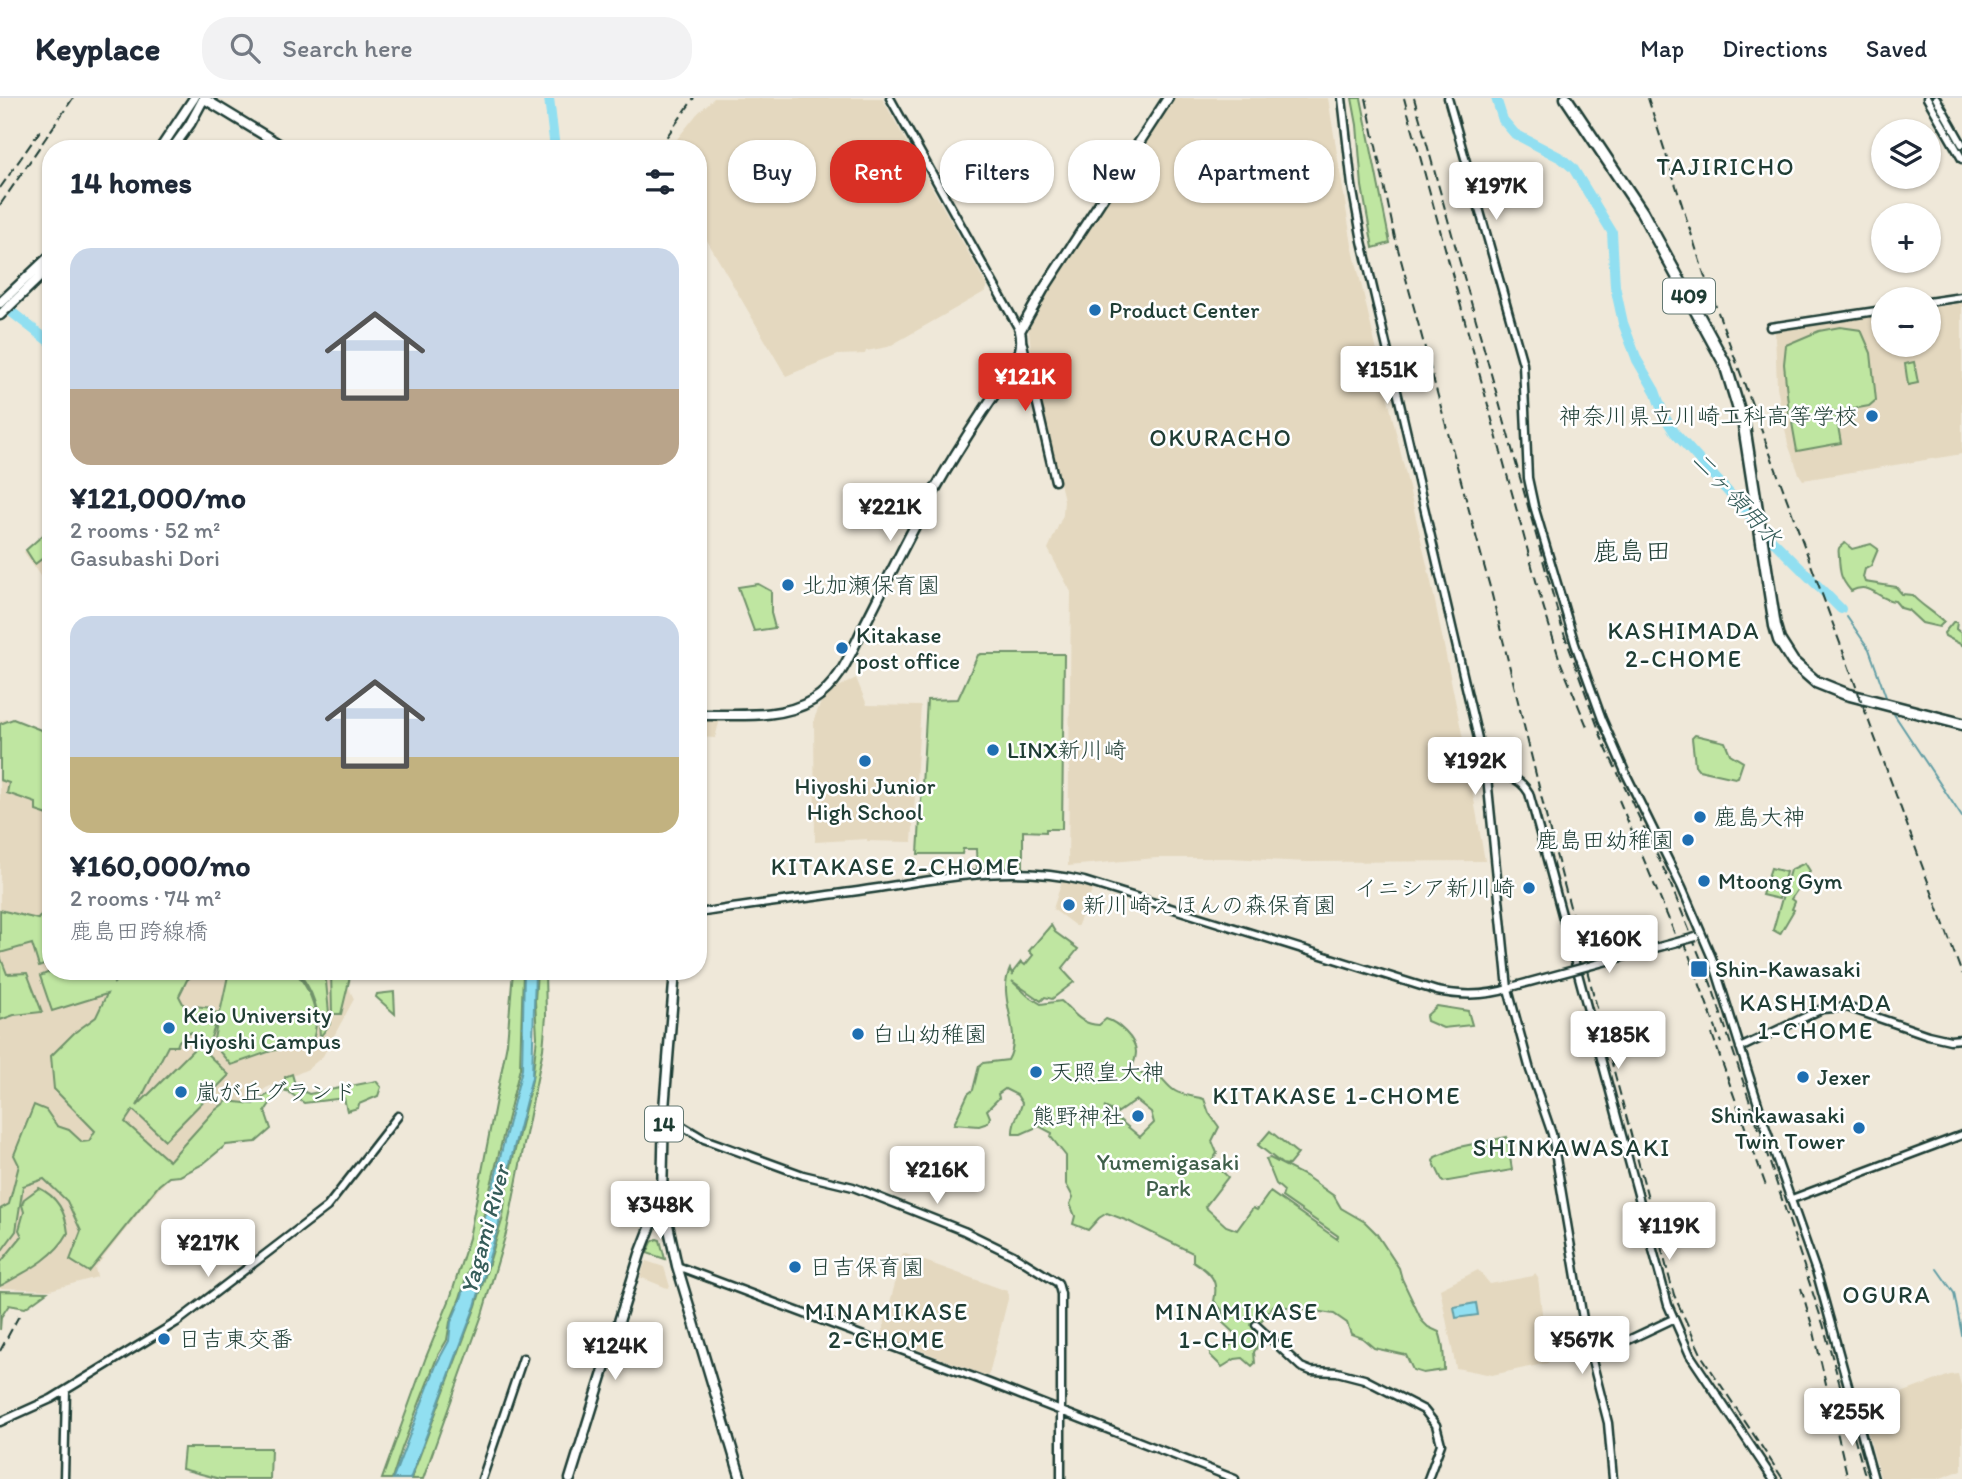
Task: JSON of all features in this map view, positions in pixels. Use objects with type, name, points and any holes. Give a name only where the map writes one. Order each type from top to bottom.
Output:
[{"type":"highway","name":"409","points":[[1566,98],[1642,212],[1725,364],[1744,426],[1775,626],[1786,651],[1800,670],[1816,682],[1837,691],[1962,724]]},
{"type":"main road","points":[[166,140],[194,98]]},
{"type":"main road","points":[[178,140],[204,98],[272,140]]},
{"type":"main road","points":[[707,715],[777,713],[799,707],[823,692],[844,669],[927,503],[965,437],[1015,364],[1019,356],[1021,335],[1043,290],[1168,98]]},
{"type":"main road","points":[[0,315],[12,297],[42,265]]},
{"type":"main road","points":[[0,303],[42,273]]},
{"type":"main road","name":"14","points":[[674,980],[664,1115],[662,1197],[677,1266],[741,1479]]},
{"type":"main road","points":[[569,1479],[640,1254],[662,1197]]},
{"type":"street","points":[[890,98],[1021,335],[1055,481]]},
{"type":"street","points":[[1342,98],[1352,186],[1362,241],[1487,777],[1497,884],[1512,988],[1530,1070],[1552,1134],[1590,1350],[1608,1423],[1613,1479]]},
{"type":"street","points":[[1448,98],[1522,365],[1526,468],[1534,506],[1575,644],[1602,719],[1700,936],[1740,1045],[1766,1130],[1817,1274],[1874,1479]]},
{"type":"street","points":[[1927,98],[1962,159]]},
{"type":"street","points":[[1936,98],[1962,144]]},
{"type":"street","points":[[1941,300],[1962,297]]},
{"type":"street","points":[[1770,327],[1871,312]]},
{"type":"street","points":[[1487,777],[1505,775],[1514,778],[1525,786],[1531,798],[1659,1280],[1673,1319],[1695,1363],[1773,1479]]},
{"type":"street","points":[[707,912],[930,881],[1032,872],[1084,881],[1454,994],[1493,993],[1700,936]]},
{"type":"street","points":[[1740,1045],[1822,1009],[1847,1007],[1928,1035],[1950,1040],[1962,1039]]},
{"type":"street","points":[[664,1115],[704,1139],[803,1175],[853,1187],[964,1231],[1058,1283],[1061,1294],[1061,1479]]},
{"type":"street","points":[[0,1422],[40,1406],[177,1322],[327,1207],[398,1116]]},
{"type":"street","points":[[1792,1199],[1962,1135]]},
{"type":"street","points":[[677,1266],[1062,1410],[1236,1479]]},
{"type":"street","points":[[1590,1350],[1620,1344],[1673,1319]]},
{"type":"street","points":[[1256,1325],[1301,1367],[1364,1379],[1424,1410],[1436,1425],[1441,1444],[1428,1479]]},
{"type":"street","points":[[482,1479],[523,1358]]},
{"type":"street","points":[[64,1479],[66,1390]]},
{"type":"shaded area","points":[[714,98],[882,98],[905,140],[830,140],[830,203],[926,203],[926,177],[987,286],[986,291],[888,347],[866,351],[865,354],[838,355],[786,376],[707,240],[707,140],[676,140]]},
{"type":"shaded area","points":[[1171,98],[1328,98],[1352,245],[1431,582],[1485,861],[1307,862],[1156,858],[1068,866],[1071,592],[1048,549],[1063,515],[1064,500],[1033,366],[1028,324],[1047,289],[1103,203],[1160,203],[1160,140],[1143,140]]},
{"type":"shaded area","name":"神奈川県立川崎工科高等学校","points":[[1962,303],[1962,454],[1803,480],[1788,444],[1777,387],[1775,330],[1871,316],[1871,357],[1941,357],[1941,306]]},
{"type":"shaded area","points":[[42,536],[42,579],[24,552]]},
{"type":"shaded area","name":"Hiyoshi Junior High School","points":[[856,678],[867,705],[921,706],[912,842],[867,839],[815,842],[814,719],[822,700],[835,689]]},
{"type":"shaded area","name":"Keio University Hiyoshi Campus","points":[[7,719],[42,732],[42,980],[345,980],[354,999],[323,1056],[308,1069],[266,1088],[208,1134],[150,1199],[95,1268],[97,1277],[50,1290],[0,1288],[0,721]]},
{"type":"shaded area","points":[[720,719],[715,738],[707,738],[707,720]]},
{"type":"shaded area","name":"新川崎えほんの森保育園","points":[[1062,881],[1093,889],[1077,927],[1053,909]]},
{"type":"shaded area","points":[[903,1253],[1007,1291],[1009,1295],[987,1376],[883,1336]]},
{"type":"shaded area","points":[[646,1261],[664,1267],[670,1287],[640,1277]]},
{"type":"shaded area","points":[[1478,1270],[1490,1284],[1533,1276],[1535,1273],[1538,1277],[1546,1349],[1552,1356],[1548,1363],[1492,1375],[1456,1368],[1440,1289]]},
{"type":"shaded area","points":[[1958,1374],[1962,1389],[1962,1470],[1938,1479],[1881,1479],[1861,1408]]},
{"type":"green space","points":[[1352,98],[1361,98],[1390,243],[1373,248],[1362,186]]},
{"type":"green space","points":[[1840,327],[1861,330],[1871,353],[1876,400],[1869,406],[1803,418],[1799,412],[1789,413],[1784,364],[1786,345],[1819,331]]},
{"type":"green space","points":[[1914,362],[1918,383],[1908,385],[1905,364]]},
{"type":"green space","points":[[1836,415],[1841,443],[1797,451],[1792,423]]},
{"type":"green space","points":[[42,536],[42,559],[35,564],[26,550]]},
{"type":"green space","points":[[1845,543],[1852,549],[1871,544],[1878,549],[1871,566],[1865,569],[1865,582],[1896,587],[1902,594],[1912,595],[1944,622],[1939,627],[1922,623],[1895,601],[1864,588],[1851,591],[1840,568],[1839,549]]},
{"type":"green space","points":[[758,584],[771,591],[771,613],[775,628],[754,631],[738,587]]},
{"type":"green space","points":[[1953,622],[1957,622],[1956,629],[1962,634],[1962,645],[1945,636],[1944,633]]},
{"type":"green space","name":"LINX新川崎","points":[[1064,654],[1062,829],[1046,829],[1046,832],[1023,831],[1023,868],[977,870],[976,849],[963,849],[962,854],[918,854],[927,700],[958,699],[978,655]]},
{"type":"green space","points":[[13,719],[42,730],[42,813],[36,811],[36,803],[7,793],[9,783],[0,780],[0,724]]},
{"type":"green space","points":[[1695,735],[1725,742],[1730,754],[1743,762],[1738,777],[1699,770],[1695,765],[1692,738]]},
{"type":"green space","points":[[1805,863],[1810,871],[1791,899],[1795,902],[1792,909],[1794,910],[1780,934],[1773,930],[1790,870]]},
{"type":"green space","points":[[1771,868],[1786,872],[1779,899],[1762,895]]},
{"type":"green space","points":[[0,910],[38,919],[42,913],[42,966],[39,967],[32,944],[0,953]]},
{"type":"green space","name":"Yumemigasaki Park","points":[[1051,925],[1055,932],[1078,949],[1062,969],[1074,982],[1052,999],[1045,997],[1041,1001],[1012,981],[1028,996],[1041,1004],[1061,1001],[1077,1017],[1092,1024],[1099,1025],[1106,1019],[1115,1024],[1125,1032],[1135,1047],[1136,1056],[1132,1068],[1142,1074],[1157,1074],[1178,1093],[1204,1099],[1209,1113],[1219,1127],[1212,1141],[1217,1153],[1212,1161],[1228,1177],[1205,1207],[1226,1226],[1237,1230],[1253,1208],[1257,1210],[1270,1192],[1337,1239],[1338,1236],[1282,1197],[1284,1191],[1276,1184],[1266,1159],[1270,1158],[1307,1177],[1334,1196],[1341,1208],[1365,1222],[1376,1233],[1399,1268],[1422,1321],[1439,1332],[1444,1370],[1423,1373],[1413,1370],[1406,1355],[1374,1348],[1362,1338],[1351,1334],[1347,1323],[1334,1314],[1274,1305],[1254,1330],[1260,1342],[1254,1352],[1255,1363],[1252,1366],[1243,1358],[1235,1359],[1222,1367],[1210,1355],[1210,1349],[1218,1345],[1226,1348],[1237,1340],[1235,1334],[1220,1320],[1224,1316],[1214,1301],[1214,1282],[1205,1269],[1193,1261],[1193,1253],[1107,1213],[1088,1230],[1073,1224],[1075,1216],[1070,1204],[1073,1197],[1066,1184],[1066,1156],[1051,1137],[1052,1133],[1039,1126],[1021,1134],[1013,1134],[1022,1103],[1017,1095],[1005,1089],[998,1094],[999,1098],[987,1110],[990,1117],[988,1123],[979,1126],[954,1124],[968,1094],[973,1090],[979,1066],[983,1063],[1008,1060],[1013,1038],[1007,1003],[1007,980],[1010,969],[1013,976],[1021,962],[1025,965],[1033,955],[1029,951]],"holes":[[[1136,1100],[1151,1112],[1154,1123],[1140,1137],[1104,1107],[1117,1113]]]},
{"type":"green space","points":[[0,956],[7,974],[27,973],[42,1012],[14,1015],[0,1020]]},
{"type":"green space","points":[[42,975],[42,980],[113,980],[114,983],[118,980],[187,980],[179,996],[190,1017],[194,1006],[213,1008],[213,1012],[220,1013],[227,980],[301,980],[314,1005],[316,1023],[312,1042],[271,1051],[231,1065],[213,1044],[219,1014],[207,1049],[191,1032],[179,1041],[177,1046],[168,1046],[137,1106],[198,1045],[229,1075],[165,1140],[133,1110],[125,1122],[169,1161],[213,1112],[227,1101],[253,1104],[285,1083],[285,1077],[292,1074],[296,1088],[309,1094],[376,1081],[381,1087],[378,1096],[347,1111],[344,1098],[304,1103],[286,1090],[274,1098],[265,1111],[271,1129],[256,1142],[226,1145],[203,1164],[180,1176],[169,1177],[159,1185],[89,1272],[70,1260],[81,1231],[67,1201],[44,1179],[23,1186],[16,1231],[0,1253],[0,1209],[9,1204],[19,1165],[14,1155],[34,1105],[46,1110],[57,1126],[69,1130],[82,1142],[89,1141],[95,1131],[54,1089],[51,1056],[74,1033],[96,1017],[107,994],[52,1011],[40,976]]},
{"type":"green space","points":[[304,980],[326,980],[330,1024],[320,1037],[314,1002]]},
{"type":"green space","points":[[331,980],[349,980],[341,1014],[332,1014]]},
{"type":"green space","points":[[512,980],[523,980],[520,1068],[477,1242],[450,1322],[447,1340],[438,1355],[392,1479],[382,1479],[450,1299],[469,1238],[507,1043]]},
{"type":"green space","points":[[536,980],[545,980],[543,1049],[507,1230],[482,1315],[423,1479],[411,1479],[476,1306],[503,1217],[507,1183],[532,1080],[537,1037]]},
{"type":"green space","points":[[394,992],[395,1014],[376,997],[377,994]]},
{"type":"green space","points":[[1437,1006],[1468,1011],[1472,1025],[1443,1028],[1427,1021],[1426,1016]]},
{"type":"green space","points":[[1270,1131],[1298,1154],[1289,1165],[1282,1164],[1258,1145]]},
{"type":"green space","points":[[1507,1137],[1512,1170],[1443,1182],[1433,1161],[1435,1157],[1459,1147]]},
{"type":"green space","points":[[39,1188],[60,1206],[68,1233],[47,1258],[0,1286],[0,1263],[22,1236],[19,1230],[24,1199]]},
{"type":"green space","points":[[660,1240],[665,1259],[647,1253],[652,1242]]},
{"type":"green space","points":[[0,1291],[47,1292],[25,1308],[9,1305],[1,1317],[0,1330]]},
{"type":"green space","points":[[184,1448],[271,1448],[270,1479],[220,1479],[182,1469]]},
{"type":"water","name":"Yagami River","points":[[524,980],[535,980],[532,1077],[505,1183],[499,1224],[475,1306],[410,1479],[393,1479],[437,1363],[449,1341],[451,1322],[481,1234],[522,1069]]},
{"type":"water","points":[[1476,1303],[1478,1315],[1456,1318],[1454,1307]]},
{"type":"waterway","points":[[549,98],[554,140]]},
{"type":"waterway","name":"二ヶ領用水","points":[[1496,98],[1503,120],[1515,134],[1561,158],[1573,168],[1612,232],[1615,286],[1623,323],[1637,360],[1675,433],[1768,536],[1841,609]]},
{"type":"waterway","name":"Yagami River","points":[[0,303],[42,336]]},
{"type":"waterway","name":"二ヶ領用水","points":[[1834,601],[1836,609]]},
{"type":"waterway","points":[[1847,617],[1869,649],[1886,697]]},
{"type":"waterway","points":[[1892,711],[1962,817]]},
{"type":"waterway","points":[[1937,1269],[1954,1293],[1962,1335]]},
{"type":"railway","points":[[44,140],[73,98]]},
{"type":"railway","points":[[664,140],[694,98]]},
{"type":"railway","points":[[1366,98],[1395,238],[1491,591],[1550,832],[1674,1295],[1703,1358],[1783,1479]]},
{"type":"railway","points":[[1404,98],[1541,599],[1560,661],[1588,729]]},
{"type":"railway","points":[[1414,98],[1562,628],[1604,744],[1668,878],[1711,984],[1823,1324],[1866,1479]]},
{"type":"railway","points":[[1648,98],[1705,277],[1962,974]]},
{"type":"railway","points":[[0,188],[42,128]]},
{"type":"railway","points":[[0,205],[42,143]]},
{"type":"railway","points":[[1619,800],[1682,951]]},
{"type":"railway","points":[[1684,941],[1721,1043]]},
{"type":"railway","points":[[1712,1034],[1767,1189]]},
{"type":"railway","points":[[1801,1288],[1814,1332],[1848,1479]]},
{"type":"railway","points":[[0,1351],[21,1312]]},
{"type":"place","name":"Product Center","points":[[1095,310]]},
{"type":"place","name":"神奈川県立川崎工科高等学校","points":[[1872,416]]},
{"type":"place","name":"北加瀬保育園","points":[[788,585]]},
{"type":"place","name":"Kitakase post office","points":[[842,648]]},
{"type":"place","name":"LINX新川崎","points":[[993,750]]},
{"type":"place","name":"Hiyoshi Junior High School","points":[[865,761]]},
{"type":"place","name":"鹿島大神","points":[[1700,817]]},
{"type":"place","name":"鹿島田幼稚園","points":[[1688,840]]},
{"type":"place","name":"Mtoong Gym","points":[[1704,881]]},
{"type":"place","name":"イニシア新川崎","points":[[1529,888]]},
{"type":"place","name":"新川崎えほんの森保育園","points":[[1069,905]]},
{"type":"place","name":"Shin-Kawasaki","points":[[1699,969]]},
{"type":"place","name":"Keio University Hiyoshi Campus","points":[[169,1028]]},
{"type":"place","name":"白山幼稚園","points":[[858,1034]]},
{"type":"place","name":"天照皇大神","points":[[1036,1072]]},
{"type":"place","name":"Jexer","points":[[1803,1077]]},
{"type":"place","name":"嵐が丘グランド","points":[[181,1092]]},
{"type":"place","name":"熊野神社","points":[[1138,1116]]},
{"type":"place","name":"Shinkawasaki Twin Tower","points":[[1859,1128]]},
{"type":"place","name":"日吉保育園","points":[[795,1267]]},
{"type":"place","name":"日吉東交番","points":[[164,1339]]},
{"type":"district","name":"TAJIRICHO","points":[[1726,167]]},
{"type":"district","name":"OKURACHO","points":[[1221,438]]},
{"type":"district","name":"鹿島田","points":[[1632,551]]},
{"type":"district","name":"KASHIMADA 2-CHOME","points":[[1684,645]]},
{"type":"district","name":"KITAKASE 2-CHOME","points":[[896,867]]},
{"type":"district","name":"KASHIMADA 1-CHOME","points":[[1816,1017]]},
{"type":"district","name":"KITAKASE 1-CHOME","points":[[1337,1096]]},
{"type":"district","name":"SHINKAWASAKI","points":[[1572,1148]]},
{"type":"district","name":"OGURA","points":[[1887,1295]]},
{"type":"district","name":"MINAMIKASE 2-CHOME","points":[[887,1326]]},
{"type":"district","name":"MINAMIKASE 1-CHOME","points":[[1237,1326]]}]
